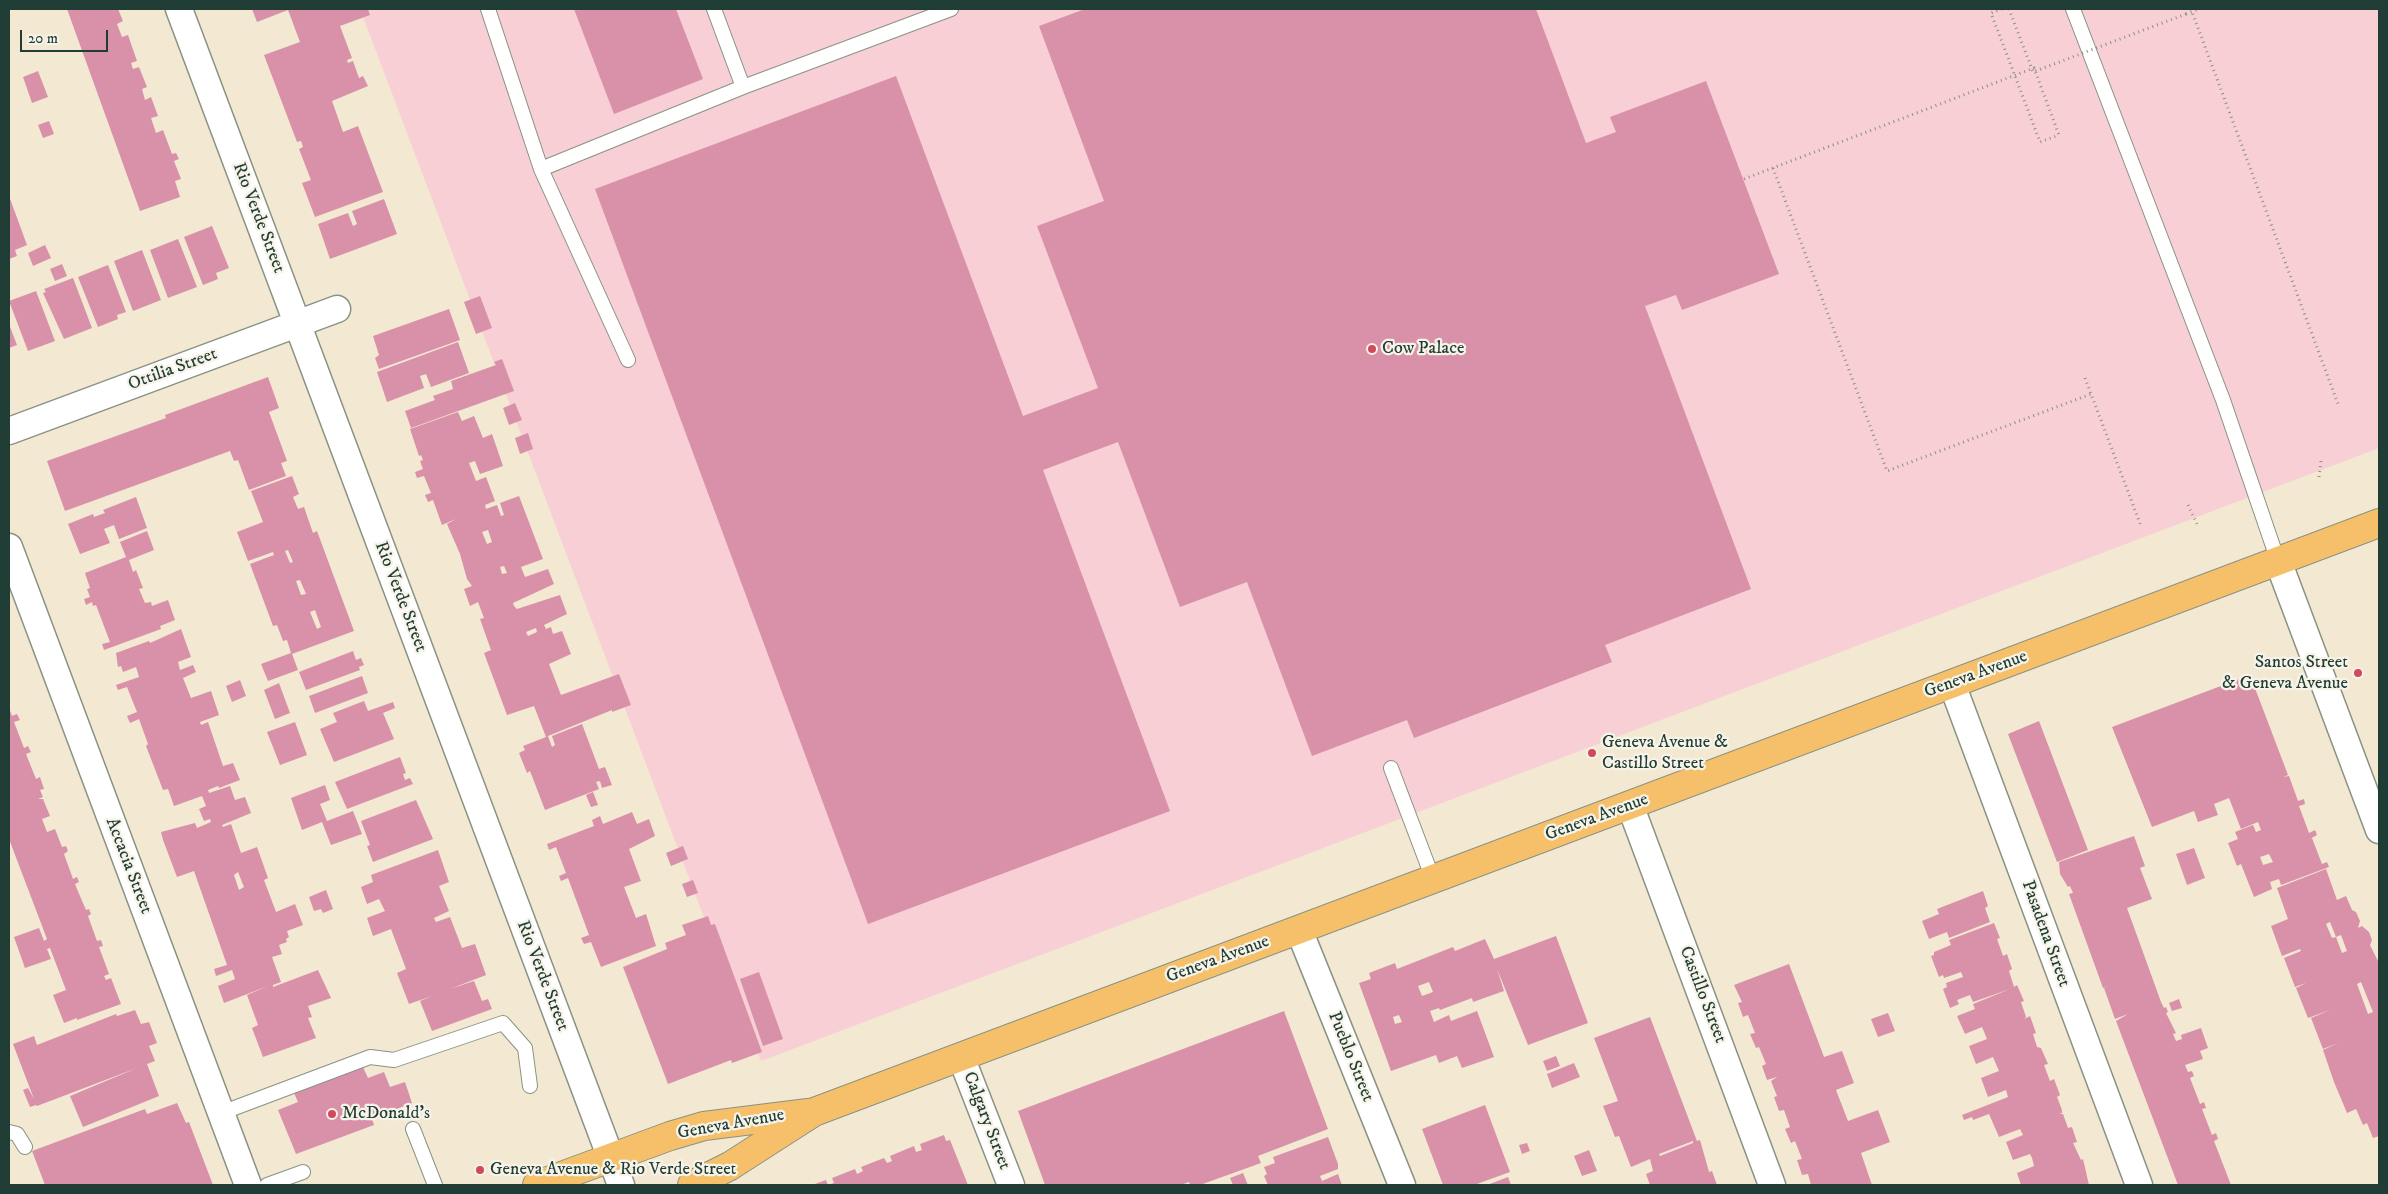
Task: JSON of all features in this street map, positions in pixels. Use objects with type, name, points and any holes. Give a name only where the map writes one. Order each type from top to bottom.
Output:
[{"type":"main road","name":"Geneva Avenue","points":[[692,1185],[730,1166],[814,1112],[2379,523]]},
{"type":"main road","name":"Geneva Avenue","points":[[537,1185],[670,1136],[704,1126],[814,1112]]},
{"type":"street","name":"Rio Verde Street","points":[[179,9],[621,1185]]},
{"type":"street","name":"Ottilia Street","points":[[9,432],[338,309]]},
{"type":"street","name":"Accacia Street","points":[[9,547],[248,1185]]},
{"type":"street","points":[[2278,561],[2379,830]]},
{"type":"street","name":"Pasadena Street","points":[[1952,684],[2139,1185]]},
{"type":"street","name":"Castillo Street","points":[[1630,805],[1772,1185]]},
{"type":"street","name":"Pueblo Street","points":[[1299,930],[1402,1185]]},
{"type":"street","name":"Calgary Street","points":[[961,1057],[1011,1185]]},
{"type":"lane","points":[[488,9],[541,169],[628,360]]},
{"type":"lane","points":[[714,9],[744,87]]},
{"type":"lane","points":[[541,169],[744,87],[951,9]]},
{"type":"lane","points":[[2073,9],[2223,400],[2278,561]]},
{"type":"lane","points":[[1391,768],[1433,879]]},
{"type":"lane","points":[[220,1113],[370,1057],[394,1060],[503,1023],[525,1048],[530,1086]]},
{"type":"lane","points":[[413,1129],[436,1185]]},
{"type":"lane","points":[[9,1132],[17,1134],[25,1147]]},
{"type":"lane","points":[[267,1185],[303,1172]]},
{"type":"path","points":[[1744,180],[1773,168],[2034,68],[2059,135],[2040,142],[1991,13],[2002,9]]},
{"type":"path","points":[[2009,9],[2033,72],[2186,14],[2191,10],[2199,9]]},
{"type":"path","points":[[2191,10],[2338,404]]},
{"type":"path","points":[[1773,168],[1887,472],[2091,394]]},
{"type":"path","points":[[2085,378],[2141,526]]},
{"type":"path","points":[[2320,477],[2322,461]]},
{"type":"path","points":[[2188,505],[2197,524]]},
{"type":"shaded area","name":"Cow Palace","points":[[360,9],[2379,9],[2379,448],[761,1061],[702,912]]},
{"type":"building","points":[[67,9],[118,9],[123,21],[117,24],[122,37],[128,35],[137,61],[131,63],[133,69],[139,67],[147,87],[142,89],[145,100],[151,97],[158,116],[151,118],[156,133],[163,130],[172,154],[176,153],[179,159],[174,161],[181,179],[175,181],[180,197],[140,211]]},
{"type":"building","points":[[252,9],[368,9],[370,15],[340,26],[352,58],[347,60],[348,63],[353,61],[359,78],[363,76],[368,86],[332,101],[343,132],[358,126],[383,192],[315,217],[302,183],[311,180],[299,149],[303,147],[301,141],[297,142],[264,55],[300,42],[288,10],[257,22]]},
{"type":"building","points":[[574,9],[676,9],[703,79],[614,114]]},
{"type":"building","name":"Cow Palace","points":[[1085,9],[1536,9],[1586,143],[1616,132],[1610,117],[1706,81],[1779,274],[1682,310],[1676,295],[1645,306],[1751,589],[1605,645],[1612,662],[1414,738],[1407,720],[1312,756],[1247,582],[1180,607],[1118,442],[1043,470],[1170,811],[868,924],[595,189],[896,76],[1023,416],[1098,388],[1037,226],[1104,201],[1039,26]]},
{"type":"building","points":[[38,71],[48,97],[32,103],[23,77]]},
{"type":"building","points":[[49,121],[54,134],[43,138],[38,125]]},
{"type":"building","points":[[9,196],[27,245],[15,250],[17,256],[9,259]]},
{"type":"building","points":[[384,199],[397,234],[330,259],[318,224],[348,213],[353,226],[357,224],[352,211]]},
{"type":"building","points":[[212,226],[229,268],[216,273],[218,279],[203,285],[184,237]]},
{"type":"building","points":[[178,239],[197,287],[168,298],[150,250]]},
{"type":"building","points":[[45,245],[51,258],[33,266],[28,253]]},
{"type":"building","points":[[142,250],[161,300],[133,311],[114,261]]},
{"type":"building","points":[[62,264],[67,276],[55,281],[50,269]]},
{"type":"building","points":[[108,265],[126,312],[117,315],[118,319],[98,327],[78,277]]},
{"type":"building","points":[[73,278],[92,328],[64,339],[43,293],[46,292],[44,289]]},
{"type":"building","points":[[36,291],[55,341],[28,351],[9,301]]},
{"type":"building","points":[[480,296],[492,328],[476,334],[464,302]]},
{"type":"building","points":[[449,309],[460,340],[379,369],[375,358],[379,355],[373,336]]},
{"type":"building","points":[[9,324],[17,345],[9,348]]},
{"type":"building","points":[[458,342],[469,373],[431,387],[426,374],[420,376],[424,388],[387,402],[377,372]]},
{"type":"building","points":[[502,359],[514,391],[411,428],[405,411],[435,400],[433,396],[453,389],[451,381],[496,365],[494,362]]},
{"type":"building","points":[[268,377],[279,408],[269,412],[287,461],[281,463],[286,476],[249,490],[238,460],[234,461],[230,451],[65,511],[47,461],[166,418],[165,415]]},
{"type":"building","points":[[515,403],[522,420],[509,425],[503,408]]},
{"type":"building","points":[[458,412],[462,421],[474,416],[483,438],[492,434],[503,466],[480,474],[475,461],[469,463],[476,481],[486,477],[495,501],[485,505],[486,509],[497,505],[501,516],[504,515],[500,503],[519,496],[543,559],[521,567],[525,577],[548,569],[554,584],[513,603],[514,606],[517,609],[560,595],[567,614],[544,625],[546,629],[551,627],[553,634],[562,631],[571,654],[549,664],[561,695],[619,674],[631,705],[612,712],[612,710],[548,736],[552,747],[555,745],[552,736],[582,724],[599,769],[605,767],[612,785],[602,788],[600,781],[596,782],[599,789],[545,810],[530,771],[527,773],[519,753],[525,750],[523,746],[546,737],[534,706],[507,715],[484,653],[491,650],[480,619],[484,618],[478,602],[470,606],[464,589],[472,586],[467,579],[460,554],[447,524],[456,519],[442,525],[433,500],[428,502],[425,495],[431,493],[424,476],[417,478],[415,472],[423,469],[420,461],[423,460],[421,455],[419,456],[410,429]],"holes":[[[488,530],[492,542],[487,544],[482,532]],[[504,566],[507,573],[502,574],[500,567]],[[536,628],[537,632],[528,636],[526,632]]]},
{"type":"building","points":[[528,433],[533,449],[520,454],[515,438]]},
{"type":"building","points":[[292,476],[299,494],[293,497],[298,509],[304,507],[313,533],[317,531],[354,631],[292,654],[298,670],[268,681],[261,664],[291,653],[287,640],[283,641],[277,625],[273,626],[250,564],[274,555],[273,552],[248,561],[237,532],[263,522],[251,491]],"holes":[[[288,550],[293,562],[290,563],[285,551]],[[300,580],[306,594],[301,595],[296,581]],[[315,610],[321,627],[317,629],[310,612]]]},
{"type":"building","points":[[136,497],[147,528],[119,539],[114,525],[104,529],[110,543],[80,554],[68,524],[93,514],[94,517],[105,513],[103,510]]},
{"type":"building","points":[[147,531],[154,550],[129,560],[133,572],[136,570],[143,588],[139,589],[145,603],[151,602],[152,606],[168,600],[175,620],[160,626],[161,629],[104,650],[102,644],[110,642],[96,605],[93,606],[92,602],[86,605],[84,599],[90,597],[87,589],[90,588],[85,573],[126,557],[120,542]]},
{"type":"building","points":[[181,629],[191,657],[178,662],[180,670],[193,665],[196,672],[183,678],[191,698],[211,691],[219,715],[200,722],[201,725],[208,722],[223,766],[233,763],[240,780],[208,790],[209,793],[230,786],[235,800],[245,797],[251,813],[222,825],[223,827],[231,824],[241,853],[257,847],[268,878],[264,880],[276,912],[295,904],[303,925],[287,931],[289,937],[286,939],[287,942],[279,945],[282,954],[272,957],[281,982],[273,985],[273,987],[318,970],[331,998],[308,1006],[312,1017],[308,1018],[316,1038],[263,1057],[252,1028],[258,1025],[247,995],[268,986],[224,1003],[218,986],[235,979],[232,970],[216,976],[214,969],[227,965],[194,871],[177,877],[161,832],[195,823],[197,828],[211,822],[210,819],[204,821],[199,809],[206,806],[202,796],[174,806],[168,789],[163,790],[146,746],[148,744],[139,719],[130,723],[127,716],[137,712],[127,687],[118,690],[116,685],[139,677],[136,667],[123,672],[121,666],[118,667],[116,653],[149,641],[150,643]],"holes":[[[238,872],[244,887],[239,890],[234,875]]]},
{"type":"building","points":[[353,651],[356,660],[361,658],[364,665],[359,667],[360,670],[306,690],[299,672]]},
{"type":"building","points":[[2250,675],[2288,775],[2283,777],[2289,776],[2298,801],[2304,799],[2305,804],[2299,806],[2309,833],[2315,830],[2317,835],[2308,840],[2312,838],[2322,864],[2327,862],[2329,867],[2281,885],[2279,879],[2270,882],[2272,889],[2254,897],[2241,864],[2237,866],[2228,843],[2238,839],[2235,832],[2253,825],[2256,832],[2261,830],[2258,822],[2241,829],[2229,798],[2214,804],[2218,815],[2198,822],[2194,811],[2152,827],[2112,727]],"holes":[[[2269,854],[2273,862],[2263,865],[2260,857]]]},
{"type":"building","points":[[362,676],[368,693],[315,713],[309,696]]},
{"type":"building","points":[[240,680],[246,696],[232,702],[226,686]]},
{"type":"building","points":[[279,683],[290,713],[275,719],[264,690]]},
{"type":"building","points":[[364,701],[368,711],[393,702],[395,708],[383,713],[394,739],[334,762],[320,729],[337,722],[333,713]]},
{"type":"building","points":[[9,708],[12,716],[17,714],[20,720],[14,722],[24,748],[28,746],[31,752],[26,754],[36,779],[40,777],[44,789],[40,790],[43,797],[38,799],[43,799],[50,816],[42,819],[47,832],[55,829],[62,847],[66,846],[68,851],[64,854],[73,879],[77,877],[79,882],[75,884],[86,910],[89,909],[91,914],[88,916],[97,941],[101,940],[103,946],[99,947],[109,974],[104,976],[106,980],[111,978],[121,1004],[64,1023],[53,995],[66,990],[50,948],[47,949],[51,959],[25,968],[14,937],[39,928],[44,941],[47,939],[9,839]]},
{"type":"building","points":[[2039,721],[2088,850],[2057,862],[2008,734]]},
{"type":"building","points":[[295,722],[307,755],[280,765],[267,732]]},
{"type":"building","points":[[400,757],[406,773],[403,774],[405,780],[410,778],[413,784],[347,809],[335,782]]},
{"type":"building","points":[[325,785],[330,800],[320,804],[327,821],[353,811],[362,834],[331,845],[322,822],[302,830],[291,798]]},
{"type":"building","points":[[593,792],[598,805],[591,807],[586,795]]},
{"type":"building","points":[[416,800],[433,839],[373,862],[367,846],[370,845],[361,821]]},
{"type":"building","points":[[632,812],[637,824],[649,819],[655,836],[629,849],[641,881],[624,887],[636,918],[646,914],[656,946],[601,967],[591,942],[584,944],[581,938],[589,935],[568,878],[561,881],[559,876],[566,873],[556,847],[549,850],[547,844],[594,826],[592,820],[600,816],[603,824]]},
{"type":"building","points":[[2134,836],[2145,866],[2140,868],[2152,899],[2127,908],[2161,1002],[2164,1008],[2166,1007],[2168,1012],[2166,1013],[2176,1033],[2173,1034],[2176,1041],[2182,1039],[2181,1035],[2201,1028],[2208,1048],[2200,1051],[2203,1059],[2185,1065],[2188,1072],[2192,1071],[2194,1076],[2190,1078],[2200,1104],[2204,1102],[2206,1108],[2202,1109],[2212,1135],[2216,1133],[2218,1139],[2214,1141],[2231,1185],[2178,1185],[2116,1021],[2128,1014],[2115,1019],[2104,988],[2109,986],[2103,988],[2069,894],[2073,893],[2060,874],[2059,862]]},
{"type":"building","points":[[683,846],[688,859],[671,866],[666,853]]},
{"type":"building","points":[[2194,848],[2205,878],[2187,885],[2176,854]]},
{"type":"building","points":[[438,850],[449,882],[439,886],[449,911],[434,918],[436,922],[450,917],[462,948],[475,944],[486,975],[450,989],[474,981],[482,1001],[488,999],[492,1009],[432,1031],[420,1001],[432,996],[409,1004],[397,973],[406,969],[391,929],[373,936],[367,918],[385,911],[379,899],[367,904],[361,887],[373,882],[371,875]]},
{"type":"building","points":[[2326,869],[2337,900],[2346,896],[2352,910],[2356,912],[2360,921],[2358,928],[2362,926],[2369,932],[2372,940],[2370,945],[2379,963],[2379,1136],[2373,1138],[2367,1123],[2363,1125],[2356,1109],[2347,1113],[2323,1050],[2338,1043],[2323,1049],[2311,1018],[2330,1010],[2308,1018],[2296,988],[2306,983],[2295,987],[2284,958],[2301,951],[2300,949],[2282,956],[2271,926],[2288,919],[2277,888]],"holes":[[[2330,922],[2336,937],[2332,938],[2326,924]],[[2341,935],[2347,951],[2342,953],[2336,937]],[[2361,982],[2373,1012],[2368,1014],[2357,984]]]},
{"type":"building","points":[[693,880],[698,893],[687,897],[682,884]]},
{"type":"building","points":[[326,890],[333,909],[323,913],[321,909],[314,911],[309,897]]},
{"type":"building","points":[[1983,891],[1988,906],[1985,908],[1990,922],[1949,938],[1947,932],[1929,939],[1922,921],[1939,914],[1937,909]]},
{"type":"building","points":[[708,916],[711,925],[715,924],[762,1052],[732,1063],[731,1060],[668,1084],[623,967],[667,949],[665,943],[686,935],[682,925]]},
{"type":"building","points":[[1994,923],[2000,938],[1997,939],[2003,956],[2007,954],[2012,969],[2009,971],[2014,987],[2017,985],[2024,1001],[2021,1002],[2026,1017],[2024,1019],[2030,1016],[2036,1033],[2033,1034],[2037,1047],[2041,1048],[2048,1064],[2044,1065],[2050,1081],[2054,1079],[2060,1095],[2057,1097],[2062,1113],[2059,1114],[2063,1114],[2068,1128],[2072,1127],[2077,1142],[2073,1143],[2081,1160],[2083,1159],[2089,1185],[2021,1185],[2017,1173],[2034,1166],[2032,1158],[2030,1154],[2013,1160],[2006,1142],[2023,1135],[2020,1129],[1999,1137],[1989,1114],[1973,1120],[1972,1117],[1964,1120],[1962,1115],[2008,1097],[2006,1090],[1988,1097],[1981,1078],[1999,1071],[1993,1057],[1976,1064],[1969,1046],[1987,1039],[1982,1027],[1965,1034],[1957,1016],[1975,1009],[1973,1004],[2010,989],[1973,1002],[1970,995],[1957,1000],[1959,1004],[1950,1008],[1943,989],[1947,987],[1946,983],[1963,977],[1961,972],[1944,978],[1943,975],[1939,977],[1931,956],[1934,955],[1934,952],[1951,945],[1949,940]]},
{"type":"building","points":[[1556,936],[1588,1023],[1528,1045],[1497,969],[1504,991],[1473,1002],[1472,998],[1440,1010],[1439,1008],[1430,1011],[1434,1022],[1449,1015],[1451,1021],[1477,1011],[1494,1057],[1462,1068],[1457,1056],[1439,1063],[1436,1055],[1391,1071],[1359,983],[1371,979],[1369,973],[1395,963],[1397,969],[1453,947],[1455,951],[1485,939],[1494,959]],"holes":[[[1429,982],[1433,992],[1422,996],[1418,986]],[[1399,1015],[1402,1022],[1395,1024],[1393,1017]]]},
{"type":"building","points":[[1789,964],[1824,1057],[1842,1051],[1854,1083],[1836,1090],[1848,1121],[1878,1110],[1890,1142],[1861,1153],[1872,1185],[1811,1185],[1808,1174],[1802,1175],[1797,1160],[1802,1159],[1795,1141],[1791,1143],[1785,1129],[1790,1127],[1784,1110],[1779,1111],[1774,1097],[1777,1096],[1771,1081],[1777,1077],[1767,1080],[1762,1066],[1766,1064],[1759,1047],[1756,1048],[1750,1034],[1755,1033],[1748,1015],[1743,1017],[1738,1003],[1742,1002],[1734,985]]},
{"type":"building","points":[[759,972],[783,1039],[763,1046],[740,979]]},
{"type":"building","points":[[2179,999],[2182,1008],[2172,1011],[2169,1003]]},
{"type":"building","points":[[135,1010],[141,1024],[149,1022],[157,1043],[149,1046],[155,1061],[147,1064],[159,1096],[83,1127],[70,1096],[137,1068],[30,1107],[23,1090],[28,1088],[34,1099],[13,1044],[34,1036],[37,1045],[116,1014],[117,1016]]},
{"type":"building","points":[[1284,1011],[1328,1129],[1258,1156],[1261,1163],[1200,1185],[1190,1185],[1189,1182],[1181,1185],[1045,1185],[1018,1111]]},
{"type":"building","points":[[1888,1013],[1895,1031],[1878,1037],[1871,1019]]},
{"type":"building","points":[[1650,1017],[1697,1141],[1700,1140],[1709,1172],[1712,1171],[1717,1185],[1650,1185],[1646,1174],[1653,1171],[1650,1159],[1631,1167],[1619,1136],[1615,1137],[1603,1106],[1618,1101],[1594,1038]],"holes":[[[1693,1141],[1693,1143],[1660,1156],[1659,1154]]]},
{"type":"building","points":[[1556,1056],[1560,1066],[1547,1071],[1543,1061]]},
{"type":"building","points":[[1574,1063],[1580,1077],[1552,1088],[1547,1074]]},
{"type":"building","name":"McDonald's","points":[[363,1067],[368,1078],[384,1072],[390,1087],[405,1082],[412,1103],[372,1119],[374,1125],[296,1154],[278,1110],[298,1102],[294,1093]]},
{"type":"building","points":[[177,1103],[186,1123],[189,1122],[213,1185],[45,1185],[32,1151],[145,1109],[147,1114]]},
{"type":"building","points":[[1485,1105],[1510,1172],[1474,1185],[1443,1185],[1422,1129]]},
{"type":"building","points":[[944,1135],[946,1141],[950,1140],[968,1185],[828,1185],[834,1183],[832,1178],[855,1169],[857,1174],[863,1171],[861,1167],[884,1158],[887,1163],[892,1161],[890,1156],[914,1146],[916,1152],[922,1150],[920,1144]]},
{"type":"building","points":[[1328,1137],[1338,1169],[1320,1176],[1322,1181],[1338,1174],[1342,1185],[1268,1185],[1264,1176],[1267,1174],[1264,1167],[1275,1163],[1273,1157]]},
{"type":"building","points":[[1527,1143],[1530,1151],[1522,1154],[1519,1145]]},
{"type":"building","points":[[1589,1150],[1597,1171],[1582,1176],[1574,1156]]},
{"type":"building","points":[[1243,1173],[1248,1185],[1233,1185],[1230,1178]]},
{"type":"building","points":[[1508,1177],[1511,1185],[1487,1185]]},
{"type":"building","points":[[826,1180],[828,1185],[812,1185]]},
{"type":"place","name":"Cow Palace","points":[[1372,349]]},
{"type":"place","name":"Santos Street & Geneva Avenue","points":[[2358,673]]},
{"type":"place","name":"Geneva Avenue & Castillo Street","points":[[1592,753]]},
{"type":"place","name":"McDonald's","points":[[332,1114]]},
{"type":"place","name":"Geneva Avenue & Rio Verde Street","points":[[480,1170]]}]
